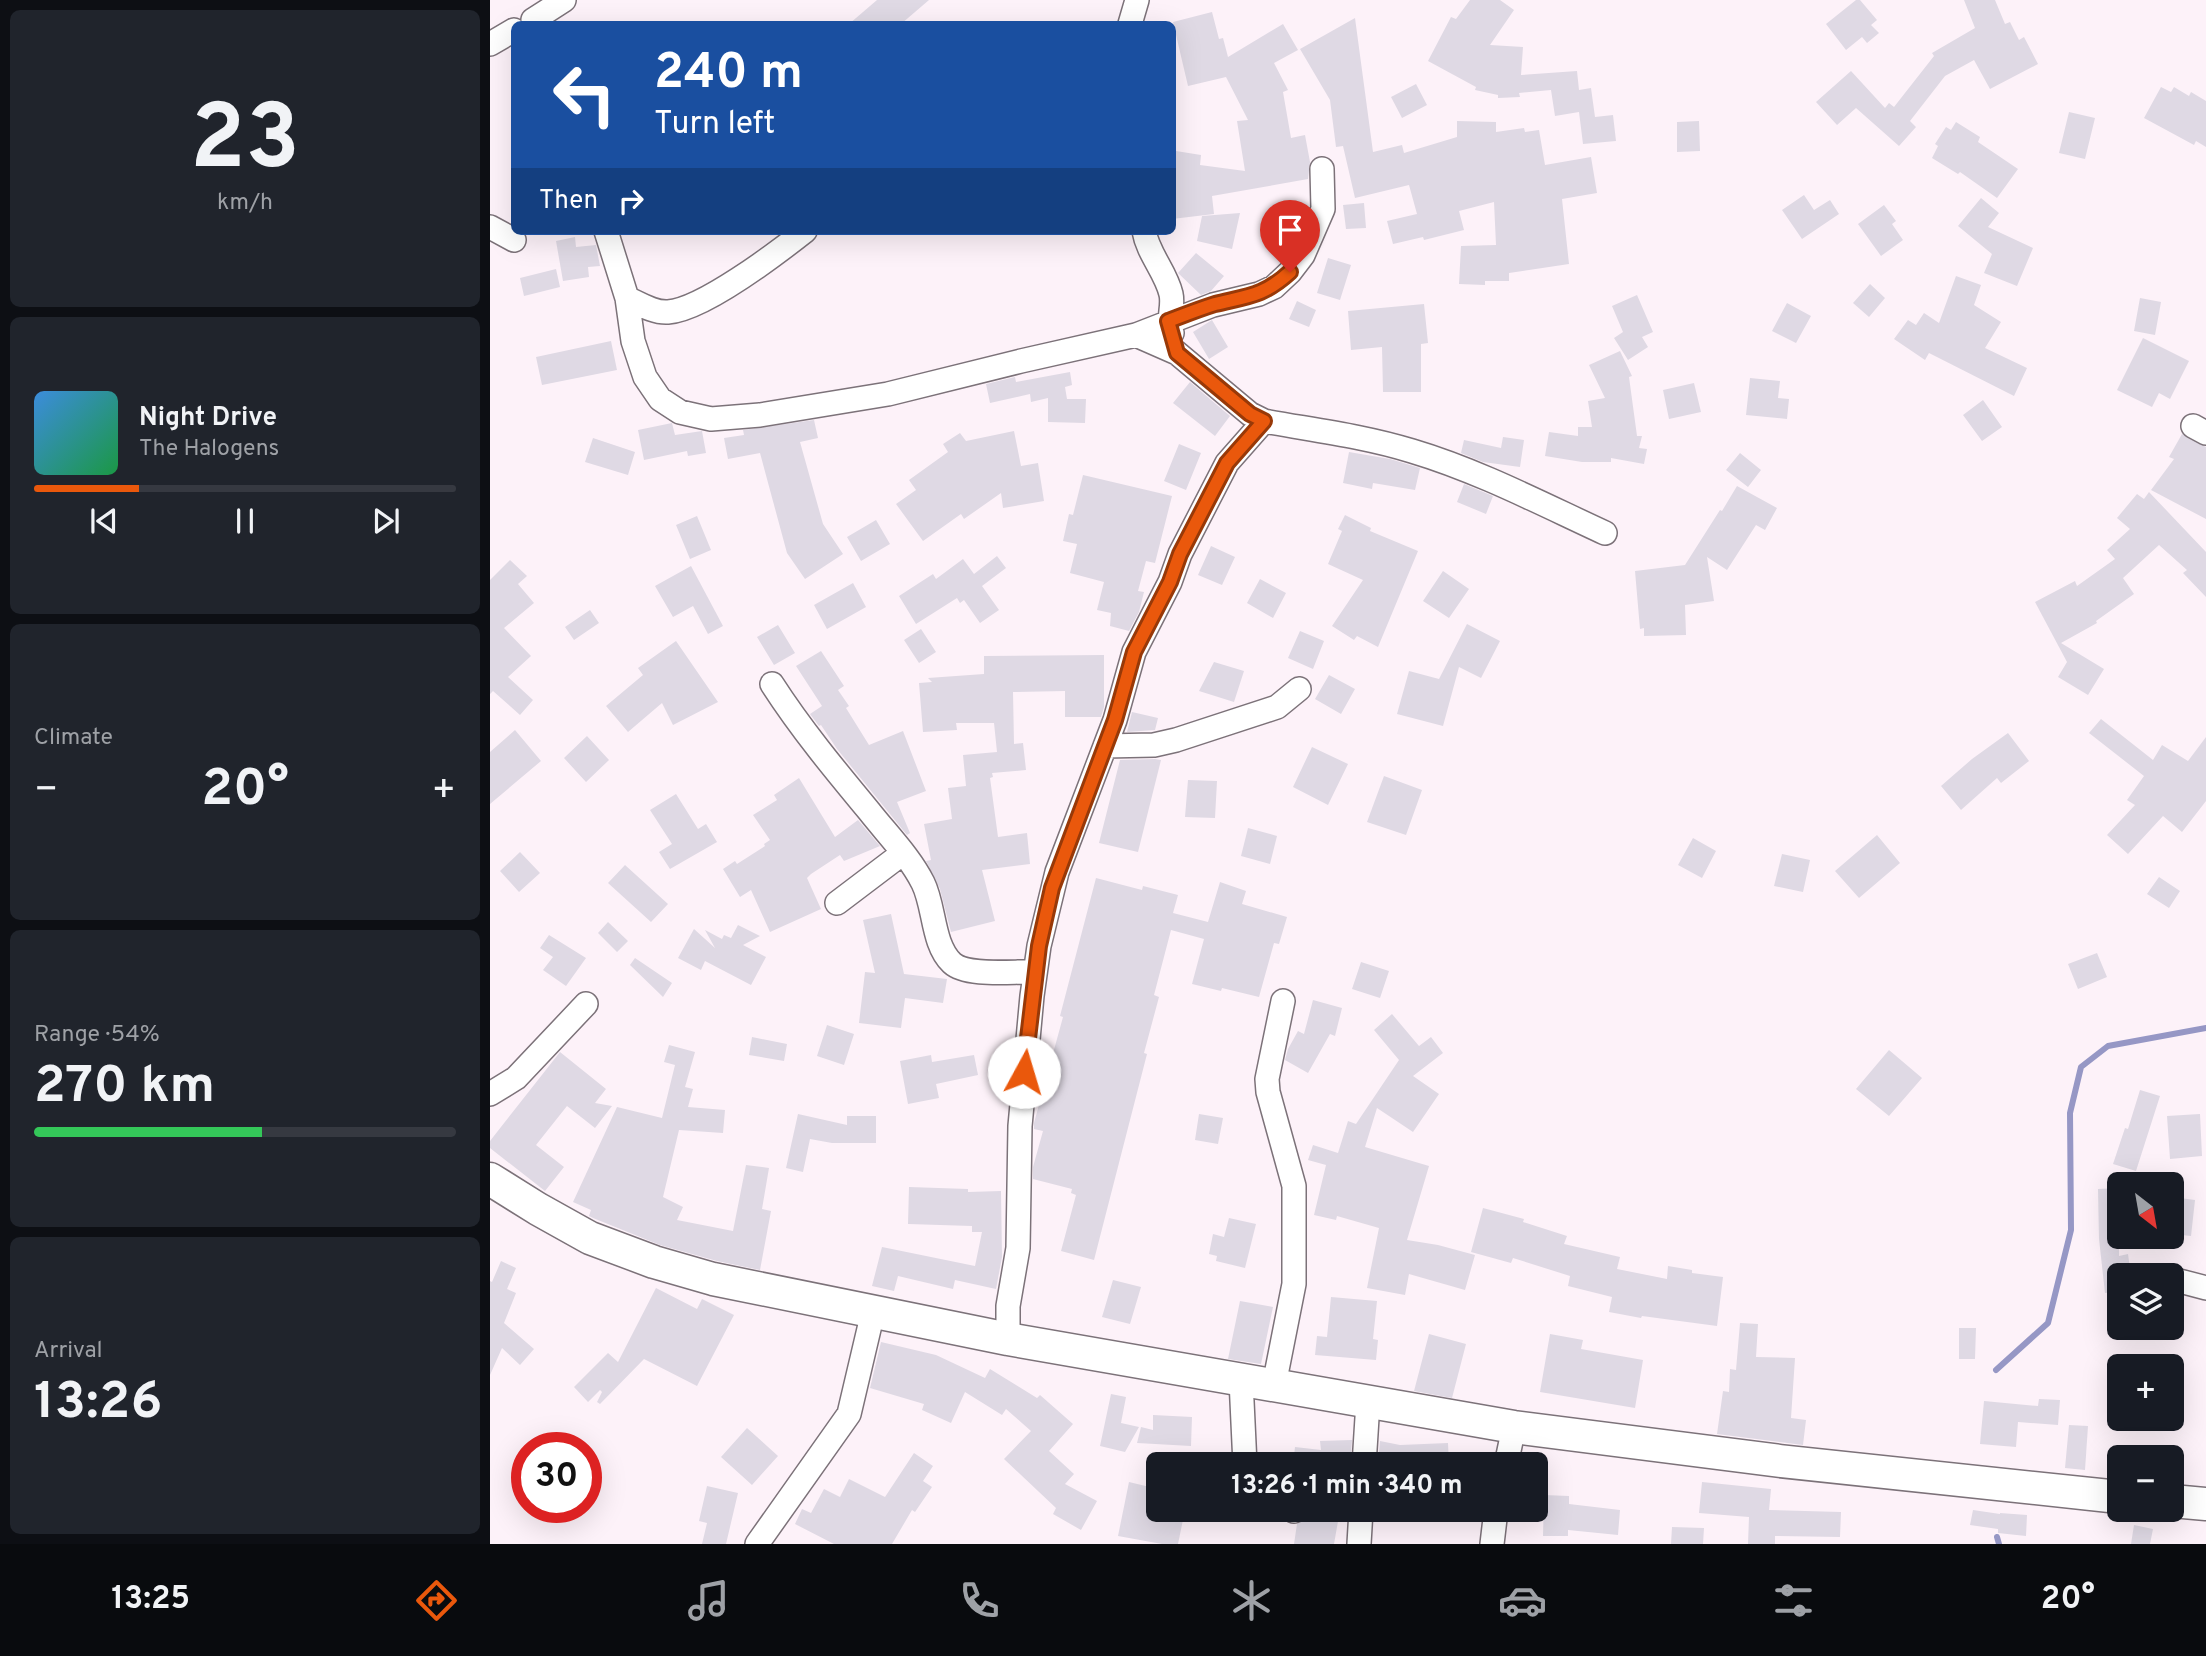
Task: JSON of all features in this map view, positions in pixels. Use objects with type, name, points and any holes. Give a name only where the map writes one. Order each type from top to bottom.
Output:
[{"type":"main road","points":[[490,1179],[590,1238],[654,1262],[713,1279],[1008,1339],[1514,1427],[1793,1463],[2107,1496]]},
{"type":"main road","points":[[2184,1502],[2206,1504]]},
{"type":"street","points":[[533,21],[564,0]]},
{"type":"street","points":[[1131,21],[1137,0]]},
{"type":"street","points":[[490,44],[511,33]]},
{"type":"street","points":[[607,235],[627,298],[634,341],[645,377],[660,399],[680,412],[711,419],[760,415],[888,394],[1021,360],[1136,335],[1213,305],[1259,294],[1274,287],[1303,255],[1323,209],[1322,169]]},
{"type":"street","points":[[490,228],[514,240]]},
{"type":"street","points":[[627,298],[666,313],[681,310],[709,298],[798,235]]},
{"type":"street","points":[[1145,235],[1152,256],[1171,294],[1168,321],[1177,353]]},
{"type":"street","points":[[1136,335],[1177,353],[1250,414],[1264,421],[1372,440],[1412,450],[1469,470],[1605,533]]},
{"type":"street","points":[[1008,1339],[1008,1306],[1018,1248],[1020,1126],[1035,972],[1057,872],[1103,755],[1134,652],[1227,463],[1264,421]]},
{"type":"street","points":[[772,684],[798,724],[903,853],[922,881],[929,897],[941,947],[951,962],[965,970],[1035,972]]},
{"type":"street","points":[[1105,746],[1154,745],[1176,740],[1277,707],[1299,688]]},
{"type":"street","points":[[837,903],[903,853]]},
{"type":"street","points":[[1274,1385],[1294,1284],[1294,1186],[1267,1079],[1283,1001]]},
{"type":"street","points":[[490,1094],[516,1078],[586,1004]]},
{"type":"street","points":[[2184,1282],[2206,1288]]},
{"type":"street","points":[[757,1544],[849,1414],[873,1312]]},
{"type":"street","points":[[1241,1380],[1244,1452]]},
{"type":"street","points":[[1365,1452],[1368,1402]]},
{"type":"street","points":[[1509,1452],[1514,1427]]},
{"type":"street","points":[[1359,1544],[1360,1522]]},
{"type":"street","points":[[1492,1544],[1495,1522]]},
{"type":"building","points":[[877,0],[929,0],[904,21],[852,21]]},
{"type":"building","points":[[1470,0],[1500,0],[1514,10],[1490,45],[1523,47],[1521,75],[1577,71],[1579,90],[1591,88],[1595,117],[1613,115],[1616,141],[1583,144],[1579,112],[1555,116],[1551,90],[1519,93],[1520,97],[1498,98],[1498,95],[1475,90],[1476,87],[1428,61],[1451,17],[1456,19]]},
{"type":"building","points":[[1856,0],[1860,0],[1877,20],[1871,25],[1879,33],[1867,43],[1862,37],[1846,50],[1826,24]]},
{"type":"building","points":[[1964,0],[1995,0],[2005,24],[2010,22],[2019,40],[2024,37],[2038,64],[1990,89],[1974,60],[1945,76],[1910,121],[1916,127],[1899,146],[1856,108],[1837,125],[1816,102],[1851,71],[1885,108],[1889,103],[1894,107],[1934,56],[1932,53],[1975,28]]},
{"type":"building","points":[[1212,12],[1219,39],[1223,38],[1228,57],[1283,24],[1298,50],[1274,63],[1288,90],[1283,92],[1291,138],[1305,135],[1310,162],[1308,179],[1212,196],[1214,214],[1176,219],[1176,151],[1201,155],[1200,165],[1245,171],[1237,121],[1248,120],[1226,77],[1188,86],[1176,35],[1176,21]]},
{"type":"building","points":[[1355,18],[1373,152],[1402,145],[1404,153],[1457,137],[1457,121],[1496,122],[1496,132],[1524,128],[1525,132],[1539,130],[1545,165],[1591,157],[1597,193],[1562,199],[1569,264],[1509,273],[1509,281],[1485,281],[1485,285],[1459,284],[1461,246],[1496,245],[1494,202],[1459,211],[1464,230],[1393,244],[1387,221],[1417,214],[1409,185],[1355,198],[1343,146],[1336,147],[1330,100],[1300,49]]},
{"type":"building","points":[[1416,84],[1427,105],[1402,118],[1391,97]]},
{"type":"building","points":[[2161,87],[2171,92],[2174,87],[2189,96],[2191,92],[2206,101],[2206,147],[2196,141],[2194,145],[2144,118]]},
{"type":"building","points":[[2069,112],[2095,118],[2085,159],[2059,153]]},
{"type":"building","points":[[1699,121],[1700,151],[1677,152],[1677,122]]},
{"type":"building","points":[[1956,122],[1980,137],[1978,142],[2018,169],[1997,198],[1960,172],[1958,174],[1932,158],[1938,146],[1935,144],[1946,127],[1951,130]]},
{"type":"building","points":[[1804,195],[1814,210],[1830,200],[1839,214],[1802,239],[1782,210]]},
{"type":"building","points":[[1981,198],[1999,213],[1988,227],[2033,248],[2017,286],[1984,273],[1992,254],[1958,226]]},
{"type":"building","points":[[1364,203],[1366,228],[1346,229],[1343,205]]},
{"type":"building","points":[[1884,205],[1896,221],[1892,224],[1903,240],[1881,256],[1858,224]]},
{"type":"building","points":[[1240,213],[1232,249],[1197,241],[1202,216]]},
{"type":"building","points":[[575,237],[576,247],[596,245],[600,266],[588,267],[589,277],[563,281],[556,241]]},
{"type":"building","points":[[1196,253],[1224,276],[1211,291],[1201,295],[1178,273]]},
{"type":"building","points":[[1328,258],[1351,265],[1340,300],[1317,293]]},
{"type":"building","points":[[556,269],[560,287],[524,296],[520,278]]},
{"type":"building","points":[[1956,276],[1981,285],[1974,305],[2001,322],[1985,348],[2027,368],[2014,396],[1929,353],[1925,360],[1894,339],[1908,320],[1916,325],[1924,313],[1939,323]]},
{"type":"building","points":[[1870,284],[1885,298],[1869,317],[1853,303]]},
{"type":"building","points":[[1637,295],[1653,332],[1642,337],[1648,347],[1628,360],[1614,338],[1623,332],[1612,306]]},
{"type":"building","points":[[2140,298],[2161,302],[2155,335],[2134,331]]},
{"type":"building","points":[[1297,301],[1316,310],[1309,327],[1289,319]]},
{"type":"building","points":[[1787,303],[1811,316],[1796,343],[1772,331]]},
{"type":"building","points":[[1424,304],[1428,343],[1421,344],[1421,392],[1383,392],[1382,347],[1351,350],[1348,311]]},
{"type":"building","points":[[1212,320],[1228,347],[1209,359],[1193,332]]},
{"type":"building","points":[[2143,338],[2189,361],[2170,399],[2159,393],[2152,407],[2117,390]]},
{"type":"building","points":[[611,341],[617,370],[542,385],[536,357]]},
{"type":"building","points":[[1620,351],[1632,376],[1629,377],[1637,436],[1642,436],[1639,448],[1647,449],[1644,464],[1611,458],[1611,462],[1582,462],[1545,456],[1549,432],[1578,436],[1578,427],[1592,427],[1588,401],[1605,398],[1589,365]]},
{"type":"building","points":[[1070,372],[1072,385],[1065,387],[1067,399],[1086,399],[1085,423],[1048,422],[1048,398],[1031,402],[1030,394],[990,403],[986,384],[1015,377],[1016,382]]},
{"type":"building","points":[[1750,378],[1780,381],[1778,398],[1789,399],[1787,419],[1746,415]]},
{"type":"building","points":[[1190,382],[1230,416],[1215,436],[1173,403]]},
{"type":"building","points":[[1694,383],[1701,412],[1669,419],[1663,390]]},
{"type":"building","points":[[1983,400],[2002,427],[1982,441],[1963,415]]},
{"type":"building","points":[[814,420],[818,438],[800,442],[823,524],[843,554],[805,579],[787,553],[760,453],[728,459],[724,438],[744,435],[743,430]]},
{"type":"building","points":[[672,423],[675,435],[702,431],[706,453],[688,456],[687,451],[644,460],[638,430]]},
{"type":"building","points":[[1014,431],[1021,466],[1038,463],[1044,501],[1003,508],[1001,493],[964,519],[961,514],[923,541],[896,504],[916,490],[909,480],[948,452],[943,444],[960,433],[966,441]]},
{"type":"building","points":[[2182,434],[2206,447],[2206,519],[2151,490],[2174,459],[2169,457]]},
{"type":"building","points":[[1503,437],[1524,440],[1520,467],[1483,462],[1461,453],[1464,440],[1501,448]]},
{"type":"building","points":[[593,438],[635,452],[628,475],[585,462]]},
{"type":"building","points":[[1179,444],[1201,453],[1186,490],[1164,481]]},
{"type":"building","points":[[1349,452],[1390,459],[1420,468],[1415,490],[1373,483],[1372,489],[1343,483]]},
{"type":"building","points":[[1740,453],[1761,470],[1748,487],[1726,470]]},
{"type":"building","points":[[1083,475],[1172,496],[1155,563],[1146,561],[1138,591],[1144,592],[1139,612],[1129,631],[1110,626],[1111,613],[1097,610],[1104,582],[1070,573],[1077,544],[1063,541]]},
{"type":"building","points":[[1464,484],[1493,496],[1486,514],[1457,502]]},
{"type":"building","points":[[1737,486],[1777,508],[1765,530],[1756,525],[1727,570],[1707,557],[1714,601],[1685,605],[1686,635],[1644,636],[1644,628],[1640,629],[1635,571],[1685,565]]},
{"type":"building","points":[[2149,492],[2206,552],[2206,597],[2183,573],[2187,570],[2159,545],[2123,578],[2134,594],[2096,621],[2097,623],[2061,643],[2104,669],[2088,695],[2058,677],[2067,662],[2035,602],[2075,581],[2077,586],[2115,559],[2107,550],[2130,529],[2117,518],[2137,494],[2144,499]]},
{"type":"building","points":[[1345,515],[1371,528],[1370,531],[1418,551],[1378,647],[1357,636],[1354,640],[1332,626],[1363,580],[1328,564],[1342,531],[1338,529]]},
{"type":"building","points":[[697,516],[711,550],[690,559],[676,525]]},
{"type":"building","points":[[876,520],[890,544],[861,561],[847,537]]},
{"type":"building","points":[[1211,546],[1235,557],[1222,585],[1198,575]]},
{"type":"building","points":[[997,556],[1006,568],[982,586],[999,610],[980,623],[964,600],[960,603],[957,598],[916,624],[899,596],[933,574],[936,579],[963,559],[974,574]]},
{"type":"building","points":[[510,560],[527,576],[518,584],[534,603],[504,628],[531,656],[508,677],[533,700],[520,715],[493,691],[490,694],[490,580]]},
{"type":"building","points":[[691,566],[723,626],[708,634],[693,606],[673,617],[655,586]]},
{"type":"building","points":[[1443,571],[1469,589],[1449,618],[1423,601]]},
{"type":"building","points":[[1260,579],[1286,593],[1273,618],[1247,603]]},
{"type":"building","points":[[853,583],[866,607],[827,629],[814,605]]},
{"type":"building","points":[[590,610],[599,623],[574,640],[565,627]]},
{"type":"building","points":[[1467,624],[1500,641],[1481,678],[1459,667],[1443,726],[1397,714],[1409,671],[1439,679]]},
{"type":"building","points":[[778,625],[795,653],[774,665],[757,637]]},
{"type":"building","points":[[921,629],[936,652],[919,663],[904,640]]},
{"type":"building","points":[[1300,631],[1324,641],[1313,669],[1288,658]]},
{"type":"building","points":[[676,641],[718,702],[673,725],[662,703],[628,732],[606,706],[643,675],[638,668]]},
{"type":"building","points":[[821,651],[844,686],[838,690],[869,745],[903,731],[926,791],[897,802],[910,833],[907,835],[810,714],[822,706],[796,666]]},
{"type":"building","points":[[1104,655],[1104,707],[1101,717],[1065,717],[1065,691],[1013,692],[1014,744],[1023,743],[1026,770],[992,773],[993,777],[990,778],[998,837],[1027,833],[1030,864],[982,870],[995,921],[951,932],[940,889],[926,861],[931,860],[924,824],[952,819],[948,788],[966,786],[963,755],[997,752],[994,723],[956,723],[957,730],[923,732],[919,683],[932,682],[928,678],[984,674],[984,656]]},
{"type":"building","points":[[1214,662],[1244,671],[1234,702],[1199,691]]},
{"type":"building","points":[[1329,675],[1355,689],[1341,714],[1315,699]]},
{"type":"building","points":[[1132,712],[1158,718],[1155,730],[1127,732]]},
{"type":"building","points":[[2101,719],[2153,760],[2162,745],[2188,761],[2206,737],[2206,801],[2182,832],[2163,816],[2128,854],[2107,835],[2135,805],[2127,800],[2144,776],[2089,733]]},
{"type":"building","points":[[515,730],[541,761],[490,804],[490,752]]},
{"type":"building","points":[[2008,733],[2029,761],[2001,783],[1997,778],[1961,810],[1941,786]]},
{"type":"building","points":[[587,736],[609,760],[586,782],[564,758]]},
{"type":"building","points":[[1312,747],[1348,764],[1328,805],[1293,787]]},
{"type":"building","points":[[1120,760],[1161,760],[1138,852],[1099,843]]},
{"type":"building","points":[[1384,776],[1422,790],[1406,835],[1367,822]]},
{"type":"building","points":[[799,778],[835,837],[858,820],[880,846],[844,861],[840,855],[811,874],[807,878],[821,909],[770,932],[751,890],[740,897],[723,869],[735,861],[737,864],[765,846],[770,840],[753,815],[777,800],[774,795]]},
{"type":"building","points":[[1188,780],[1217,781],[1215,818],[1185,817]]},
{"type":"building","points":[[676,794],[698,829],[706,824],[717,842],[670,869],[659,852],[672,844],[650,810]]},
{"type":"building","points":[[1248,828],[1277,836],[1270,864],[1241,856]]},
{"type":"building","points":[[1877,835],[1900,863],[1859,898],[1835,871]]},
{"type":"building","points":[[1693,838],[1716,851],[1702,878],[1678,865]]},
{"type":"building","points":[[520,852],[540,873],[519,892],[500,871]]},
{"type":"building","points":[[1782,854],[1810,860],[1803,892],[1774,886]]},
{"type":"building","points":[[625,865],[668,904],[651,922],[608,883]]},
{"type":"building","points":[[2159,877],[2180,891],[2169,908],[2147,894]]},
{"type":"building","points":[[1096,878],[1142,890],[1143,886],[1178,895],[1173,913],[1208,922],[1220,882],[1246,891],[1242,904],[1287,917],[1279,944],[1274,943],[1259,997],[1192,984],[1204,939],[1171,930],[1154,995],[1159,997],[1144,1053],[1147,1054],[1094,1260],[1061,1251],[1076,1195],[1071,1193],[1072,1189],[1033,1179],[1033,1167],[1043,1131],[1034,1129],[1034,1123],[1063,1017],[1060,1016]]},
{"type":"building","points":[[891,914],[904,974],[947,979],[943,1003],[905,998],[901,1028],[859,1023],[865,972],[875,973],[863,920]]},
{"type":"building","points":[[608,922],[628,941],[617,952],[598,933]]},
{"type":"building","points":[[738,925],[760,936],[743,945],[766,957],[751,985],[705,961],[701,970],[678,958],[694,929],[715,948],[705,930],[722,939],[724,935],[731,938]]},
{"type":"building","points":[[549,935],[586,958],[566,986],[543,970],[553,957],[540,948]]},
{"type":"building","points":[[2097,953],[2107,977],[2078,989],[2068,964]]},
{"type":"building","points":[[635,958],[672,983],[663,997],[630,965]]},
{"type":"building","points":[[1361,962],[1389,971],[1380,998],[1352,989]]},
{"type":"building","points":[[1313,1000],[1342,1008],[1335,1036],[1330,1034],[1308,1073],[1285,1060],[1298,1031],[1304,1034]]},
{"type":"building","points":[[1392,1014],[1419,1046],[1431,1037],[1443,1053],[1413,1076],[1439,1094],[1413,1132],[1377,1108],[1365,1147],[1429,1166],[1407,1240],[1475,1255],[1465,1290],[1409,1274],[1405,1295],[1367,1288],[1379,1228],[1337,1216],[1336,1220],[1314,1215],[1326,1165],[1308,1160],[1313,1145],[1338,1153],[1348,1121],[1356,1124],[1399,1060],[1374,1030]]},
{"type":"building","points":[[827,1025],[854,1034],[844,1065],[817,1056]]},
{"type":"building","points":[[752,1037],[787,1044],[784,1061],[749,1055]]},
{"type":"building","points":[[669,1045],[695,1052],[685,1087],[693,1089],[688,1107],[725,1110],[723,1133],[679,1130],[663,1197],[683,1207],[677,1220],[733,1231],[746,1165],[769,1168],[762,1209],[771,1211],[760,1270],[660,1245],[593,1218],[589,1216],[591,1210],[573,1202],[617,1107],[662,1118],[675,1065],[664,1062]]},
{"type":"building","points":[[1889,1050],[1922,1078],[1889,1116],[1856,1089]]},
{"type":"building","points":[[560,1052],[606,1089],[595,1103],[612,1106],[595,1128],[567,1106],[536,1145],[564,1167],[545,1191],[490,1148],[490,1141]]},
{"type":"building","points":[[931,1055],[932,1062],[974,1055],[978,1075],[936,1084],[939,1098],[908,1104],[900,1061]]},
{"type":"building","points":[[2140,1090],[2160,1096],[2136,1171],[2113,1164]]},
{"type":"building","points":[[798,1114],[847,1125],[847,1116],[876,1116],[876,1143],[832,1143],[810,1139],[803,1172],[786,1168]]},
{"type":"building","points":[[1199,1114],[1223,1118],[1218,1144],[1195,1140]]},
{"type":"building","points":[[2200,1114],[2202,1156],[2170,1159],[2167,1116]]},
{"type":"building","points":[[909,1187],[968,1189],[968,1192],[1001,1191],[1002,1257],[996,1289],[955,1280],[953,1289],[898,1276],[894,1291],[872,1286],[882,1247],[975,1266],[982,1232],[972,1232],[972,1226],[908,1224]]},
{"type":"building","points":[[2098,1189],[2107,1189],[2107,1250],[2119,1250],[2119,1256],[2128,1254],[2129,1263],[2107,1263],[2105,1293],[2099,1239]]},
{"type":"building","points":[[2184,1199],[2195,1200],[2191,1236],[2184,1235]]},
{"type":"building","points":[[1483,1208],[1524,1219],[1523,1222],[1567,1236],[1564,1244],[1620,1257],[1617,1269],[1667,1279],[1668,1266],[1692,1270],[1692,1273],[1723,1277],[1717,1326],[1609,1312],[1612,1297],[1568,1286],[1570,1276],[1513,1258],[1511,1263],[1471,1252]]},
{"type":"building","points":[[1229,1218],[1256,1224],[1245,1268],[1216,1261],[1217,1256],[1209,1254],[1213,1234],[1224,1237]]},
{"type":"building","points":[[501,1261],[516,1268],[507,1289],[516,1293],[504,1323],[534,1349],[520,1365],[502,1348],[490,1375],[490,1281],[492,1282]]},
{"type":"building","points":[[1113,1280],[1141,1287],[1130,1324],[1102,1317]]},
{"type":"building","points":[[656,1288],[697,1309],[702,1299],[734,1315],[697,1386],[644,1359],[600,1404],[597,1402],[602,1392],[600,1390],[588,1402],[574,1387],[608,1353],[618,1362]]},
{"type":"building","points":[[1331,1297],[1377,1301],[1373,1339],[1378,1340],[1376,1360],[1315,1355],[1317,1336],[1327,1337]]},
{"type":"building","points":[[1240,1301],[1273,1307],[1261,1364],[1228,1359]]},
{"type":"building","points":[[1740,1323],[1758,1324],[1756,1357],[1795,1358],[1791,1418],[1806,1420],[1803,1445],[1717,1434],[1723,1391],[1729,1392],[1730,1369],[1736,1370]]},
{"type":"building","points":[[1959,1328],[1976,1328],[1975,1359],[1959,1359]]},
{"type":"building","points":[[1429,1334],[1466,1344],[1452,1398],[1414,1391]]},
{"type":"building","points":[[1550,1334],[1583,1340],[1581,1349],[1643,1360],[1635,1408],[1540,1392]]},
{"type":"building","points":[[881,1342],[936,1355],[985,1378],[990,1369],[1037,1398],[1040,1395],[1073,1424],[1049,1451],[1074,1474],[1065,1484],[1097,1501],[1081,1530],[1053,1514],[1056,1508],[1004,1459],[1031,1431],[1006,1409],[1002,1415],[965,1392],[951,1423],[922,1410],[924,1404],[870,1388]]},
{"type":"building","points":[[1111,1394],[1126,1397],[1121,1423],[1139,1427],[1125,1452],[1100,1446]]},
{"type":"building","points":[[2039,1399],[2060,1400],[2058,1425],[2018,1422],[2016,1447],[1980,1444],[1984,1401],[2038,1406]]},
{"type":"building","points":[[1153,1415],[1192,1417],[1191,1446],[1137,1443],[1141,1427],[1153,1430]]},
{"type":"building","points":[[2069,1425],[2088,1426],[2085,1470],[2065,1468]]},
{"type":"building","points":[[747,1428],[778,1456],[752,1485],[721,1457]]},
{"type":"building","points":[[1352,1440],[1351,1452],[1294,1452],[1295,1447],[1321,1450],[1320,1441]]},
{"type":"building","points":[[1380,1441],[1400,1445],[1448,1443],[1448,1452],[1379,1452]]},
{"type":"building","points":[[914,1453],[933,1466],[923,1481],[932,1487],[915,1512],[912,1510],[892,1544],[834,1544],[795,1524],[802,1509],[811,1513],[824,1489],[840,1497],[849,1479],[885,1497]]},
{"type":"building","points":[[1129,1482],[1146,1486],[1146,1522],[1183,1522],[1178,1544],[1162,1544],[1118,1536]]},
{"type":"building","points":[[1702,1482],[1771,1489],[1769,1510],[1841,1512],[1840,1537],[1775,1536],[1775,1544],[1748,1544],[1749,1517],[1699,1513]]},
{"type":"building","points":[[707,1486],[738,1493],[726,1544],[702,1544],[707,1523],[699,1521]]},
{"type":"building","points":[[1548,1495],[1569,1496],[1569,1504],[1620,1510],[1618,1535],[1568,1530],[1568,1536],[1543,1536],[1543,1522],[1548,1522]]},
{"type":"building","points":[[1973,1510],[2027,1515],[2026,1536],[1998,1533],[1998,1529],[1970,1525]]},
{"type":"building","points":[[1338,1522],[1334,1544],[1294,1544],[1297,1524]]},
{"type":"building","points":[[2134,1525],[2153,1529],[2150,1544],[2131,1544]]},
{"type":"building","points":[[1672,1527],[1704,1528],[1703,1544],[1671,1544]]},
{"type":"waterway","points":[[1996,1370],[2048,1323],[2071,1230],[2070,1113],[2081,1067],[2108,1046],[2206,1028]]},
{"type":"waterway","points":[[1997,1537],[1999,1544]]},
{"type":"route","points":[[1024,1072],[1039,946],[1052,888],[1103,755],[1134,652],[1227,463],[1264,421],[1250,414],[1177,353],[1168,321],[1213,305],[1259,294],[1274,287],[1290,272]]}]
